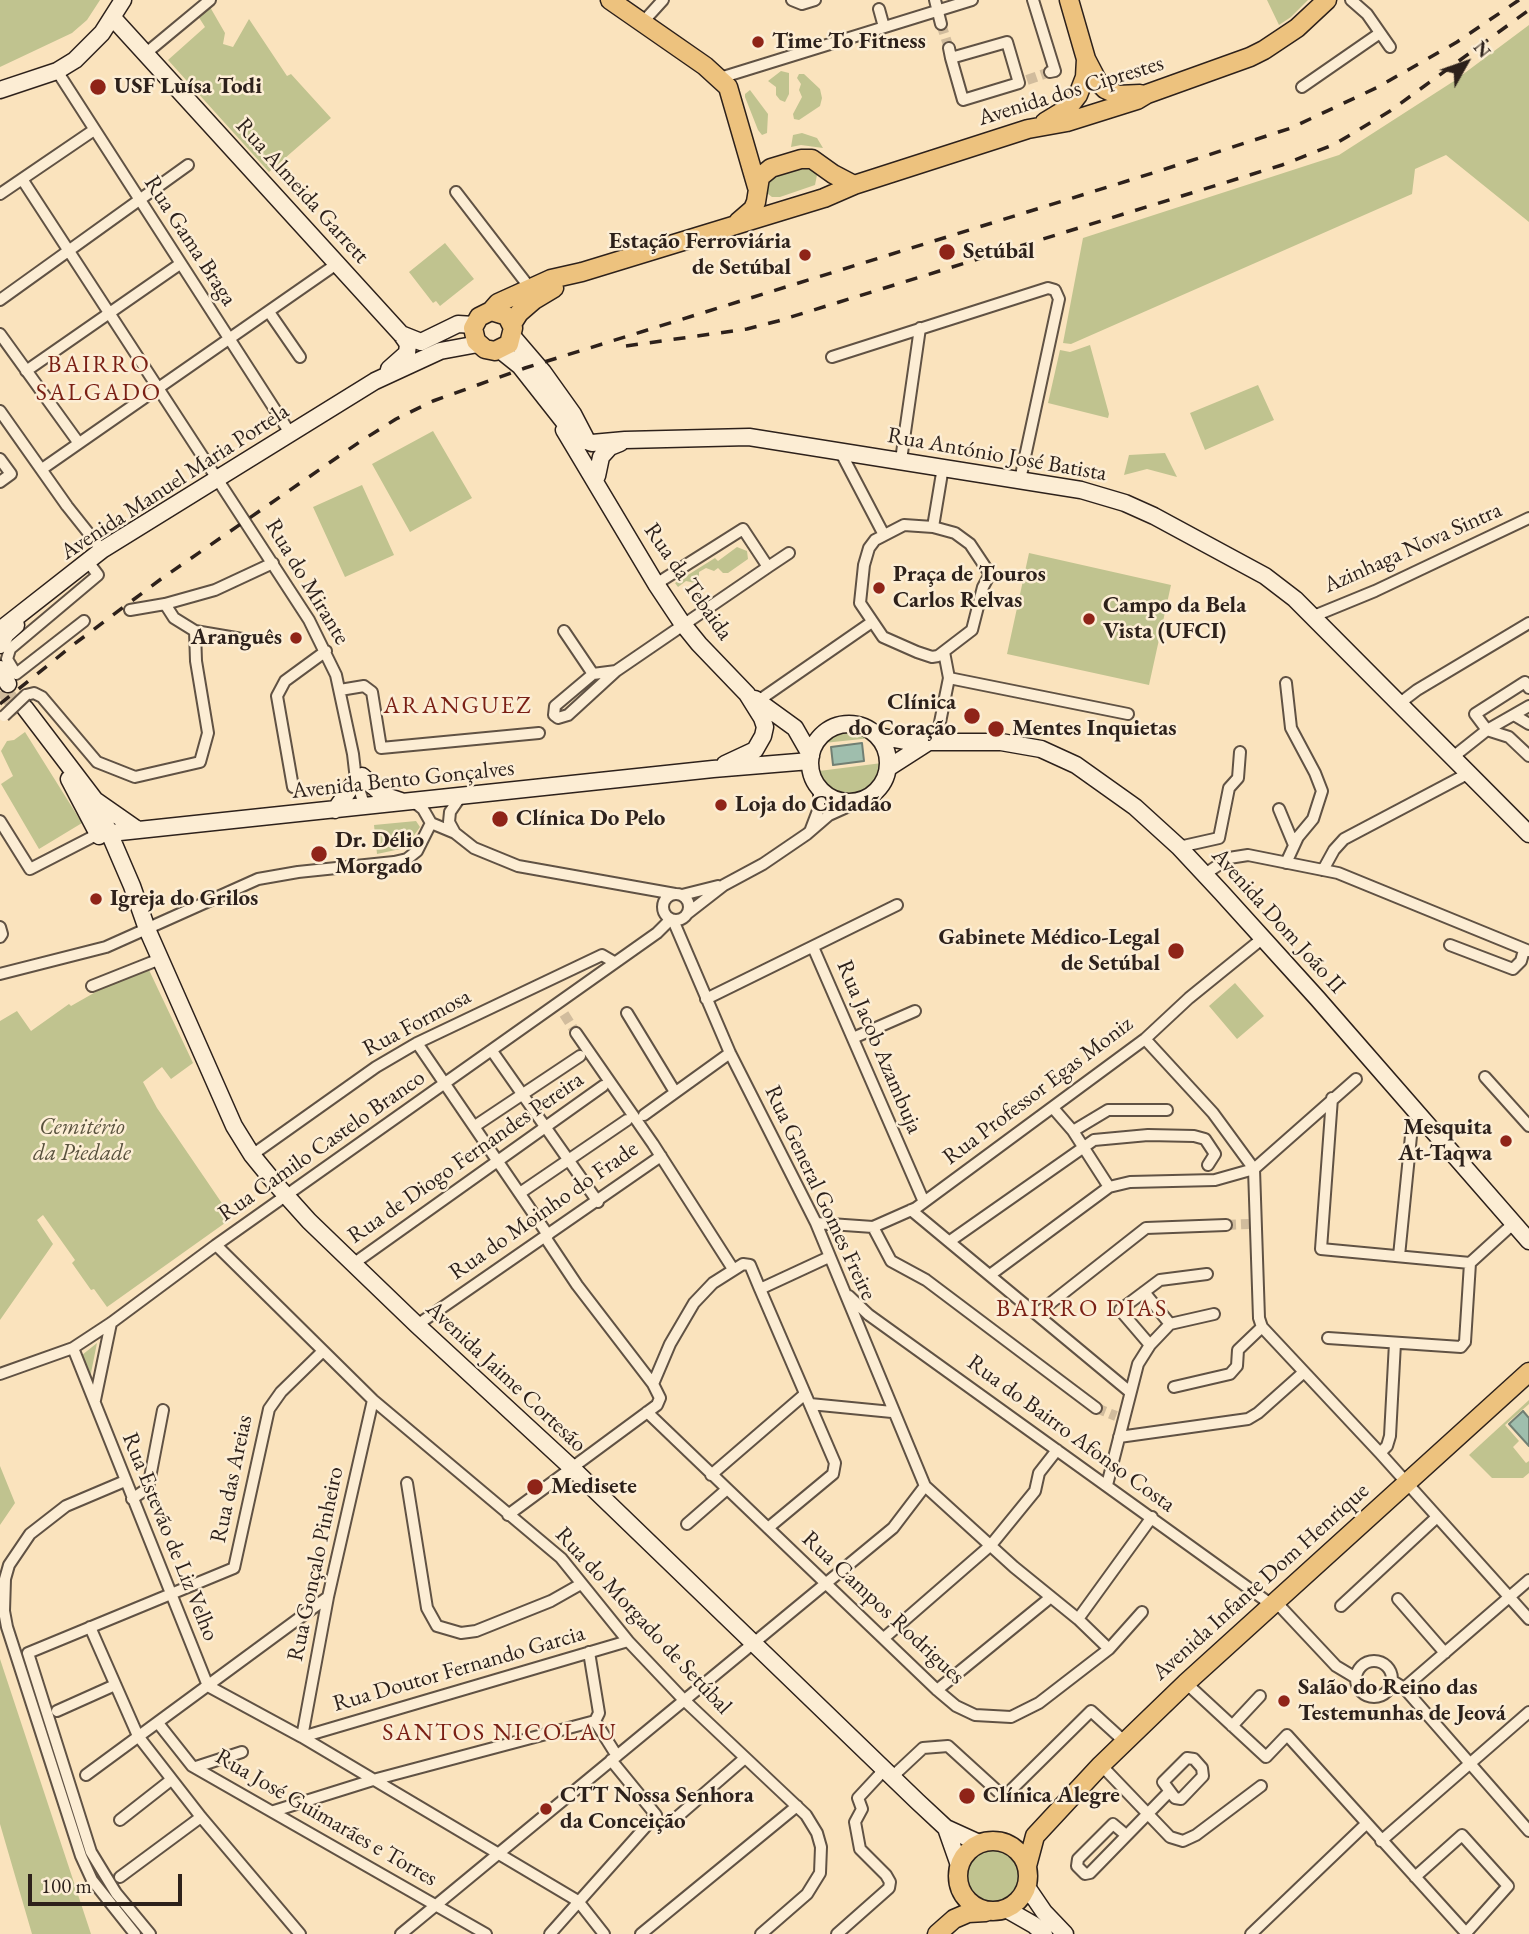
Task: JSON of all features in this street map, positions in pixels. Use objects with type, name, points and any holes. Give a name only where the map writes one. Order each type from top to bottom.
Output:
[{"type":"main road","points":[[0,90],[57,71],[90,46],[113,18],[123,0]]},
{"type":"main road","points":[[610,0],[720,78],[733,97],[757,190],[767,205],[785,210]]},
{"type":"main road","name":"Avenida dos Ciprestes","points":[[401,334],[421,342],[458,324],[474,325],[498,303],[551,279],[582,272],[814,201],[854,185],[1039,126],[1067,122],[1114,108],[1264,50],[1297,28],[1327,0]]},
{"type":"main road","points":[[1070,1],[1090,71],[1105,89],[1118,95],[1147,94]]},
{"type":"main road","name":"Rua Almeida Garrett","points":[[113,18],[401,334]]},
{"type":"main road","points":[[1039,126],[1068,108],[1078,95],[1085,76],[1086,59]]},
{"type":"main road","points":[[747,146],[766,161],[781,165]]},
{"type":"main road","points":[[734,224],[753,209],[762,173],[781,165],[805,158],[812,159],[854,185]]},
{"type":"main road","points":[[814,201],[823,193],[827,184],[827,174],[821,164]]},
{"type":"main road","name":"Avenida dos Ciprestes","points":[[500,350],[509,344],[519,313],[534,300],[582,272]]},
{"type":"main road","points":[[491,311],[501,313],[573,414],[587,442],[598,482]]},
{"type":"main road","points":[[474,325],[474,337],[478,344],[491,351],[500,350],[520,366],[572,432],[587,442]]},
{"type":"main road","name":"Avenida Manuel Maria Portela","points":[[375,381],[407,353],[408,344],[401,334]]},
{"type":"main road","name":"Avenida Manuel Maria Portela","points":[[3,623],[102,550],[134,533],[375,381],[440,351],[478,344]]},
{"type":"main road","points":[[551,407],[598,482]]},
{"type":"main road","points":[[573,414],[591,429],[625,440]]},
{"type":"main road","name":"Rua António José Batista","points":[[587,442],[598,444],[625,440],[749,437],[1081,490],[1125,503],[1265,576],[1314,616],[1529,834]]},
{"type":"main road","points":[[598,482],[598,464],[604,453],[625,440]]},
{"type":"main road","name":"Rua da Tebaida","points":[[598,482],[656,584],[682,623],[752,698]]},
{"type":"main road","points":[[0,645],[12,629],[134,533]]},
{"type":"main road","points":[[0,669],[4,686]]},
{"type":"main road","points":[[752,698],[795,728],[811,758],[817,783]]},
{"type":"main road","points":[[713,769],[755,750],[763,736],[765,727],[752,698]]},
{"type":"main road","name":"Avenida Jaime Cortesão","points":[[15,710],[95,800],[122,889],[147,929]]},
{"type":"main road","name":"Avenida Jaime Cortesão","points":[[15,710],[70,781],[122,863],[147,929],[234,1126],[251,1154],[287,1196],[353,1264],[572,1468],[888,1774],[946,1828],[979,1843]]},
{"type":"main road","points":[[778,765],[817,783],[838,800],[860,801],[879,789],[888,768],[885,748],[878,736],[869,729],[853,724],[836,726],[826,732],[818,740],[811,758]]},
{"type":"main road","points":[[795,728],[826,732]]},
{"type":"main road","name":"Avenida Dom João II","points":[[878,736],[895,741],[1019,744],[1061,757],[1107,786],[1179,847],[1205,874],[1529,1241]]},
{"type":"main road","points":[[888,768],[933,742]]},
{"type":"main road","name":"Avenida Bento Gonçalves","points":[[104,833],[713,769],[778,765],[811,758]]},
{"type":"main road","points":[[335,810],[359,778],[383,795],[408,802]]},
{"type":"main road","points":[[95,800],[138,830],[126,847],[122,863]]},
{"type":"main road","name":"Avenida Infante Dom Henrique","points":[[1008,1844],[1034,1836],[1101,1765],[1186,1683],[1529,1371]]},
{"type":"main road","name":"Avenida Jaime Cortesão","points":[[946,1828],[958,1871]]},
{"type":"main road","points":[[1034,1836],[1027,1866],[1027,1887],[1046,1915],[1065,1934]]},
{"type":"main road","points":[[954,1919],[958,1907],[958,1871],[964,1856],[979,1843],[998,1841],[1008,1844],[1023,1857],[1027,1866]]},
{"type":"main road","points":[[958,1871],[964,1897],[972,1904],[998,1910],[1034,1925],[1044,1934]]},
{"type":"main road","points":[[937,1934],[954,1919],[968,1913],[998,1910],[1015,1904],[1027,1887]]},
{"type":"street","points":[[145,54],[210,0]]},
{"type":"street","points":[[643,22],[663,0]]},
{"type":"street","points":[[792,0],[802,4],[815,0]]},
{"type":"street","points":[[720,78],[884,27],[936,5],[972,0]]},
{"type":"street","points":[[1033,0],[1053,72]]},
{"type":"street","points":[[1351,0],[1367,14],[1390,47]]},
{"type":"street","points":[[936,5],[941,24]]},
{"type":"street","points":[[879,9],[884,27]]},
{"type":"street","points":[[1302,87],[1381,33]]},
{"type":"street","points":[[1007,42],[1023,82],[964,100],[950,53],[1007,42]]},
{"type":"street","name":"Rua Gama Braga","points":[[57,71],[290,433]]},
{"type":"street","points":[[0,194],[94,130]]},
{"type":"street","points":[[0,300],[188,165]]},
{"type":"street","name":"Rua do Mirante","points":[[22,179],[219,478],[326,651],[340,690],[365,807]]},
{"type":"street","points":[[456,192],[530,288]]},
{"type":"street","points":[[41,469],[338,263]]},
{"type":"street","points":[[26,370],[180,264]]},
{"type":"street","points":[[832,357],[1048,288],[1055,290],[1059,299],[1020,480]]},
{"type":"street","points":[[269,312],[300,357]]},
{"type":"street","points":[[901,460],[920,328]]},
{"type":"street","points":[[0,334],[78,442]]},
{"type":"street","points":[[0,411],[102,550]]},
{"type":"street","points":[[840,451],[884,535]]},
{"type":"street","points":[[0,459],[11,474],[0,482]]},
{"type":"street","points":[[933,527],[943,467]]},
{"type":"street","name":"Azinhaga Nova Sintra","points":[[1314,616],[1375,591],[1529,518]]},
{"type":"street","points":[[904,526],[933,527],[946,529],[963,538],[990,574],[983,587],[975,626],[944,652],[932,657],[883,637],[860,603],[861,581],[869,548],[884,535],[904,526]]},
{"type":"street","points":[[656,584],[743,529],[768,567]]},
{"type":"street","points":[[616,671],[593,674],[555,706],[554,715],[558,718],[568,715],[616,671],[682,623],[789,552]]},
{"type":"street","points":[[130,610],[165,604],[215,590],[273,563]]},
{"type":"street","points":[[84,621],[16,674],[8,659],[10,649],[98,575],[92,567]]},
{"type":"street","points":[[165,604],[174,618],[195,631],[248,640]]},
{"type":"street","points":[[752,698],[872,622]]},
{"type":"street","points":[[1399,703],[1528,625]]},
{"type":"street","points":[[15,710],[34,693],[42,697],[97,762],[135,777],[200,762],[208,733],[195,661],[195,631]]},
{"type":"street","points":[[564,631],[593,674]]},
{"type":"street","points":[[293,787],[277,696],[285,681],[326,651]]},
{"type":"street","points":[[933,742],[949,678],[944,652]]},
{"type":"street","points":[[949,678],[1128,714]]},
{"type":"street","points":[[1529,688],[1525,682],[1475,714],[1487,730],[1509,737],[1529,756]]},
{"type":"street","points":[[1286,683],[1291,728],[1322,791],[1313,819],[1294,845],[1286,863]]},
{"type":"street","points":[[340,690],[363,686],[372,692],[381,748],[539,733]]},
{"type":"street","points":[[1453,757],[1487,730],[1529,706]]},
{"type":"street","points":[[1514,715],[1529,724]]},
{"type":"street","points":[[1179,847],[1219,838],[1229,788],[1238,778],[1240,752]]},
{"type":"street","points":[[1323,870],[1334,850],[1344,839],[1469,773]]},
{"type":"street","points":[[807,834],[816,820],[819,808],[817,783]]},
{"type":"street","points":[[455,833],[449,822],[450,813],[461,796]]},
{"type":"street","points":[[724,885],[667,897],[663,904],[664,912],[672,919],[681,919],[724,885],[763,864],[807,834],[829,815],[860,801]]},
{"type":"street","points":[[408,802],[423,809],[431,823],[455,833],[474,848],[518,866],[678,895],[689,905],[688,913]]},
{"type":"street","points":[[1279,809],[1294,845]]},
{"type":"street","points":[[0,821],[30,869],[104,833]]},
{"type":"street","points":[[0,974],[106,947],[258,879],[407,859],[417,851],[431,823]]},
{"type":"street","points":[[1205,874],[1221,862],[1240,855],[1323,870],[1365,884],[1527,951],[1513,969],[1450,945]]},
{"type":"street","points":[[706,999],[897,905]]},
{"type":"street","name":"Rua Camilo Castelo Branco","points":[[0,1374],[73,1348],[111,1323],[216,1245],[492,1051],[560,1009],[614,962],[657,933],[672,919]]},
{"type":"street","name":"Rua General Gomes Freire","points":[[672,919],[730,1053],[816,1223],[892,1412],[925,1486]]},
{"type":"street","points":[[657,933],[670,935],[682,942]]},
{"type":"street","name":"Rua Professor Egas Moniz","points":[[816,1223],[873,1227],[917,1206],[1144,1039],[1189,998],[1263,938]]},
{"type":"street","name":"Rua Jacob Azambuja","points":[[813,947],[853,1038],[917,1206]]},
{"type":"street","name":"Rua Formosa","points":[[251,1154],[376,1067],[417,1043],[601,955],[614,962]]},
{"type":"street","points":[[92,986],[160,959]]},
{"type":"street","points":[[853,1038],[915,1011]]},
{"type":"street","points":[[627,1013],[675,1092]]},
{"type":"street","points":[[576,1033],[661,1156],[733,1269]]},
{"type":"street","points":[[1144,1039],[1213,1113],[1254,1169],[1252,1224],[1259,1318],[1262,1327],[1529,1619]]},
{"type":"street","points":[[417,1043],[520,1194],[577,1285],[653,1384],[660,1398],[657,1405],[508,1515]]},
{"type":"street","points":[[492,1051],[598,1202]]},
{"type":"street","points":[[644,1115],[730,1053]]},
{"type":"street","points":[[474,1126],[580,1056]]},
{"type":"street","points":[[1485,1077],[1529,1126]]},
{"type":"street","points":[[990,1275],[1109,1187],[1130,1182],[1215,1180],[1254,1169],[1356,1079]]},
{"type":"street","name":"Rua de Diogo Fernandes Pereira","points":[[353,1264],[603,1086]]},
{"type":"street","points":[[1332,1098],[1321,1249],[1470,1262]]},
{"type":"street","points":[[1053,1108],[1073,1132],[1109,1187]]},
{"type":"street","points":[[1073,1132],[1108,1110],[1167,1110]]},
{"type":"street","points":[[1399,1256],[1411,1136],[1414,1126],[1422,1117]]},
{"type":"street","points":[[520,1194],[627,1120]]},
{"type":"street","points":[[950,1241],[1094,1140],[1148,1135],[1194,1136],[1205,1139],[1215,1154],[1209,1165]]},
{"type":"street","name":"Rua do Moinho do Frade","points":[[417,1325],[661,1156]]},
{"type":"street","points":[[917,1206],[950,1241],[1130,1392]]},
{"type":"street","points":[[1328,1338],[1457,1348],[1464,1345],[1470,1262],[1514,1223]]},
{"type":"street","points":[[1038,1314],[1146,1228],[1226,1225]]},
{"type":"street","points":[[873,1227],[891,1261],[926,1280],[1096,1408]]},
{"type":"street","name":"Rua do Morgado de Setúbal","points":[[216,1245],[373,1400],[561,1558],[628,1642],[683,1699],[806,1815],[817,1833],[821,1847],[820,1873],[815,1885],[797,1904],[761,1934]]},
{"type":"street","points":[[760,1289],[829,1256]]},
{"type":"street","points":[[653,1384],[670,1344],[694,1303],[713,1283],[733,1269],[743,1264],[750,1265],[835,1463],[833,1474],[768,1528]]},
{"type":"street","points":[[1150,1345],[1120,1310],[1160,1280],[1207,1274]]},
{"type":"street","points":[[1144,1292],[1170,1324]]},
{"type":"street","name":"Rua do Bairro Afonso Costa","points":[[846,1294],[869,1315],[1274,1604],[1336,1666],[1356,1678]]},
{"type":"street","points":[[1107,1485],[1119,1437],[1120,1417],[1139,1364],[1150,1345],[1170,1324],[1214,1314]]},
{"type":"street","points":[[858,1325],[862,1318],[869,1315]]},
{"type":"street","name":"Rua Estevão de Liz Velho","points":[[95,1403],[96,1385],[111,1323]]},
{"type":"street","points":[[1174,1387],[1230,1374],[1237,1366],[1238,1350],[1262,1327]]},
{"type":"street","points":[[1380,1453],[1387,1446],[1390,1436],[1395,1343]]},
{"type":"street","name":"Rua Estevão de Liz Velho","points":[[73,1348],[208,1686]]},
{"type":"street","name":"Rua das Areias","points":[[170,1594],[234,1568],[269,1409],[281,1392],[323,1351]]},
{"type":"street","points":[[1119,1437],[1248,1419],[1304,1371]]},
{"type":"street","points":[[711,1475],[807,1399],[892,1412]]},
{"type":"street","name":"Rua Gonçalo Pinheiro","points":[[302,1737],[328,1597],[373,1400]]},
{"type":"street","points":[[132,1499],[148,1488],[163,1410]]},
{"type":"street","name":"Rua Campos Rodrigues","points":[[647,1412],[937,1690],[956,1706],[975,1715],[1011,1717],[1039,1703],[1109,1649],[1142,1612]]},
{"type":"street","points":[[884,1638],[991,1545],[1035,1491],[1039,1473],[1057,1450]]},
{"type":"street","points":[[125,1481],[66,1506],[30,1534],[9,1565],[4,1595],[7,1627],[81,1856],[92,1880],[135,1934]]},
{"type":"street","points":[[407,1483],[427,1608],[437,1626],[461,1633],[476,1631],[551,1601],[581,1584]]},
{"type":"street","points":[[403,1933],[683,1699],[827,1584],[892,1528],[925,1486],[1109,1649]]},
{"type":"street","points":[[687,1524],[726,1490]]},
{"type":"street","points":[[1078,1619],[1152,1517]]},
{"type":"street","points":[[1341,1606],[1437,1517]]},
{"type":"street","points":[[1404,1688],[1529,1580]]},
{"type":"street","points":[[13,1646],[20,1652],[28,1653],[170,1594]]},
{"type":"street","points":[[86,1775],[328,1597]]},
{"type":"street","points":[[937,1690],[1051,1598]]},
{"type":"street","points":[[1398,1599],[1445,1653]]},
{"type":"street","points":[[90,1627],[138,1736],[201,1817],[300,1934]]},
{"type":"street","name":"Rua Doutor Fernando Garcia","points":[[302,1737],[628,1642]]},
{"type":"street","points":[[274,1811],[373,1780],[595,1721],[599,1713],[589,1652]]},
{"type":"street","points":[[28,1653],[91,1852],[116,1894],[150,1934]]},
{"type":"street","points":[[1376,1661],[1388,1668],[1391,1680],[1385,1692],[1374,1697],[1361,1691],[1356,1678],[1357,1672],[1364,1664],[1376,1661]]},
{"type":"street","points":[[1391,1680],[1404,1688],[1529,1831]]},
{"type":"street","points":[[1186,1683],[1266,1757],[1286,1735],[1366,1825],[1466,1933],[1508,1886],[1462,1835],[1415,1877]]},
{"type":"street","points":[[57,1711],[115,1685]]},
{"type":"street","points":[[208,1686],[302,1737],[578,1901],[604,1934]]},
{"type":"street","points":[[1232,1726],[1260,1696]]},
{"type":"street","points":[[837,1934],[889,1888],[890,1882],[860,1849],[855,1822],[862,1809],[858,1798],[923,1748],[948,1746],[1004,1797],[1091,1711],[1125,1742]]},
{"type":"street","points":[[1381,1840],[1529,1712]]},
{"type":"street","points":[[550,1934],[656,1815],[614,1758],[595,1721]]},
{"type":"street","name":"Rua José Guimarães e Torres","points":[[158,1723],[192,1766],[486,1934]]},
{"type":"street","points":[[196,1768],[242,1752]]},
{"type":"street","points":[[676,1818],[744,1758]]},
{"type":"street","points":[[1101,1765],[1170,1837],[1183,1842],[1261,1786]]},
{"type":"street","points":[[120,1820],[171,1780]]},
{"type":"street","points":[[1126,1835],[1113,1824],[1078,1859],[1077,1866],[1086,1874],[1090,1873],[1169,1792]]},
{"type":"street","points":[[641,1934],[797,1806]]},
{"type":"street","points":[[120,1877],[201,1817]]},
{"type":"street","points":[[1251,1934],[1366,1825]]},
{"type":"green space","points":[[0,0],[100,0],[87,20],[72,33],[0,67]]},
{"type":"green space","points":[[1267,0],[1308,0],[1279,25]]},
{"type":"green space","points":[[210,7],[225,33],[223,44],[233,47],[249,19],[287,76],[291,74],[331,118],[269,172],[168,60],[205,27],[198,16]]},
{"type":"green space","points":[[1529,25],[1529,222],[1446,155],[1415,169],[1412,194],[1071,344],[1063,343],[1083,238],[1339,155],[1454,81]]},
{"type":"green space","points":[[781,71],[789,73],[789,94],[785,102],[780,100],[776,95],[776,87],[768,81]]},
{"type":"green space","points":[[799,74],[804,74],[820,89],[822,98],[820,106],[799,120],[794,119],[793,114],[802,97],[799,90],[801,84],[797,78]]},
{"type":"green space","points":[[750,90],[768,114],[767,133],[762,135],[745,97]]},
{"type":"green space","points":[[802,133],[817,138],[823,148],[801,145],[791,147],[793,135]]},
{"type":"green space","points":[[804,168],[812,169],[817,175],[815,185],[780,197],[768,194],[767,182],[773,177]]},
{"type":"green space","points":[[445,243],[474,279],[440,306],[436,301],[433,303],[409,272]]},
{"type":"green space","points":[[1090,345],[1108,418],[1048,403],[1060,350],[1070,352]]},
{"type":"green space","points":[[1258,385],[1274,420],[1205,450],[1190,413]]},
{"type":"green space","points":[[433,431],[472,498],[410,532],[372,464]]},
{"type":"green space","points":[[1165,453],[1177,477],[1147,469],[1124,475],[1129,455]]},
{"type":"green space","points":[[362,485],[394,555],[345,577],[313,507]]},
{"type":"green space","points":[[737,547],[747,551],[748,559],[728,573],[723,573],[718,568],[714,571],[706,568],[699,572],[699,581],[695,583],[686,581],[678,587],[675,583],[715,558],[718,561]]},
{"type":"green space","name":"Campo da Bela Vista (UFCI)","points":[[1029,553],[1171,585],[1149,685],[1007,654]]},
{"type":"green space","points":[[859,731],[871,738],[824,743],[837,732]]},
{"type":"green space","points":[[25,732],[82,823],[39,849],[1,784],[13,776],[1,751],[7,741],[14,740]]},
{"type":"green space","points":[[882,763],[875,782],[858,793],[838,792],[828,787],[819,771]]},
{"type":"green space","points":[[416,821],[420,827],[405,848],[377,854],[374,825]]},
{"type":"green space","name":"Cemitério da Piedade","points":[[149,970],[193,1063],[171,1079],[162,1067],[143,1082],[157,1108],[232,1218],[107,1307],[72,1263],[75,1260],[43,1215],[37,1220],[53,1244],[0,1320],[0,1021],[17,1011],[31,1031],[69,1004],[71,1006],[115,981]]},
{"type":"green space","points":[[1235,983],[1264,1016],[1237,1039],[1209,1006]]},
{"type":"green space","points":[[97,1343],[90,1378],[82,1355]]},
{"type":"green space","points":[[1529,1400],[1529,1404],[1505,1425],[1519,1441],[1513,1447],[1526,1463],[1529,1461],[1529,1473],[1523,1478],[1492,1478],[1469,1455]]},
{"type":"green space","points":[[0,1466],[15,1503],[0,1525]]},
{"type":"green space","points":[[0,1659],[91,1934],[32,1934],[0,1824]]},
{"type":"green space","points":[[988,1847],[1000,1847],[1015,1855],[1023,1870],[1023,1882],[1015,1897],[1000,1905],[988,1905],[973,1897],[965,1882],[965,1870],[973,1855]]},
{"type":"shaded area","points":[[862,743],[864,761],[833,765],[831,747]]},
{"type":"shaded area","points":[[1523,1411],[1529,1418],[1529,1446],[1509,1424]]},
{"type":"tunnel","points":[[941,24],[949,48]]},
{"type":"tunnel","points":[[1027,80],[1050,72]]},
{"type":"tunnel","points":[[3,689],[20,712]]},
{"type":"tunnel","points":[[564,1014],[576,1033]]},
{"type":"tunnel","points":[[1226,1225],[1249,1224]]},
{"type":"tunnel","points":[[1096,1408],[1116,1416]]},
{"type":"railway","points":[[0,704],[161,579],[361,441],[396,419],[433,401],[525,368],[1291,128],[1378,87],[1457,42],[1519,0]]},
{"type":"railway","points":[[626,346],[747,329],[778,321],[1282,165],[1335,144],[1390,111],[1529,10]]},
{"type":"place","name":"Time To Fitness","points":[[758,42]]},
{"type":"place","name":"USF Luísa Todi","points":[[98,87]]},
{"type":"place","name":"Setúbal","points":[[947,252]]},
{"type":"place","name":"Estação Ferroviária de Setúbal","points":[[805,255]]},
{"type":"place","name":"Praça de Touros Carlos Relvas","points":[[879,588]]},
{"type":"place","name":"Campo da Bela Vista (UFCI)","points":[[1089,619]]},
{"type":"place","name":"Aranguês","points":[[296,638]]},
{"type":"place","name":"Clínica do Coração","points":[[972,716]]},
{"type":"place","name":"Mentes Inquietas","points":[[996,729]]},
{"type":"place","name":"Loja do Cidadão","points":[[721,805]]},
{"type":"place","name":"Clínica Do Pelo","points":[[500,819]]},
{"type":"place","name":"Dr. Délio Morgado","points":[[319,854]]},
{"type":"place","name":"Igreja do Grilos","points":[[96,899]]},
{"type":"place","name":"Gabinete Médico-Legal de Setúbal","points":[[1176,951]]},
{"type":"place","name":"Mesquita At-Taqwa","points":[[1506,1141]]},
{"type":"place","name":"Medisete","points":[[535,1487]]},
{"type":"place","name":"Salão do Reino das Testemunhas de Jeová","points":[[1284,1701]]},
{"type":"place","name":"Clínica Alegre","points":[[967,1796]]},
{"type":"place","name":"CTT Nossa Senhora da Conceição","points":[[546,1809]]},
{"type":"district","name":"BAIRRO SALGADO","points":[[99,379]]},
{"type":"district","name":"ARANGUEZ","points":[[458,706]]},
{"type":"district","name":"BAIRRO DIAS","points":[[1082,1309]]},
{"type":"district","name":"SANTOS NICOLAU","points":[[500,1733]]}]
